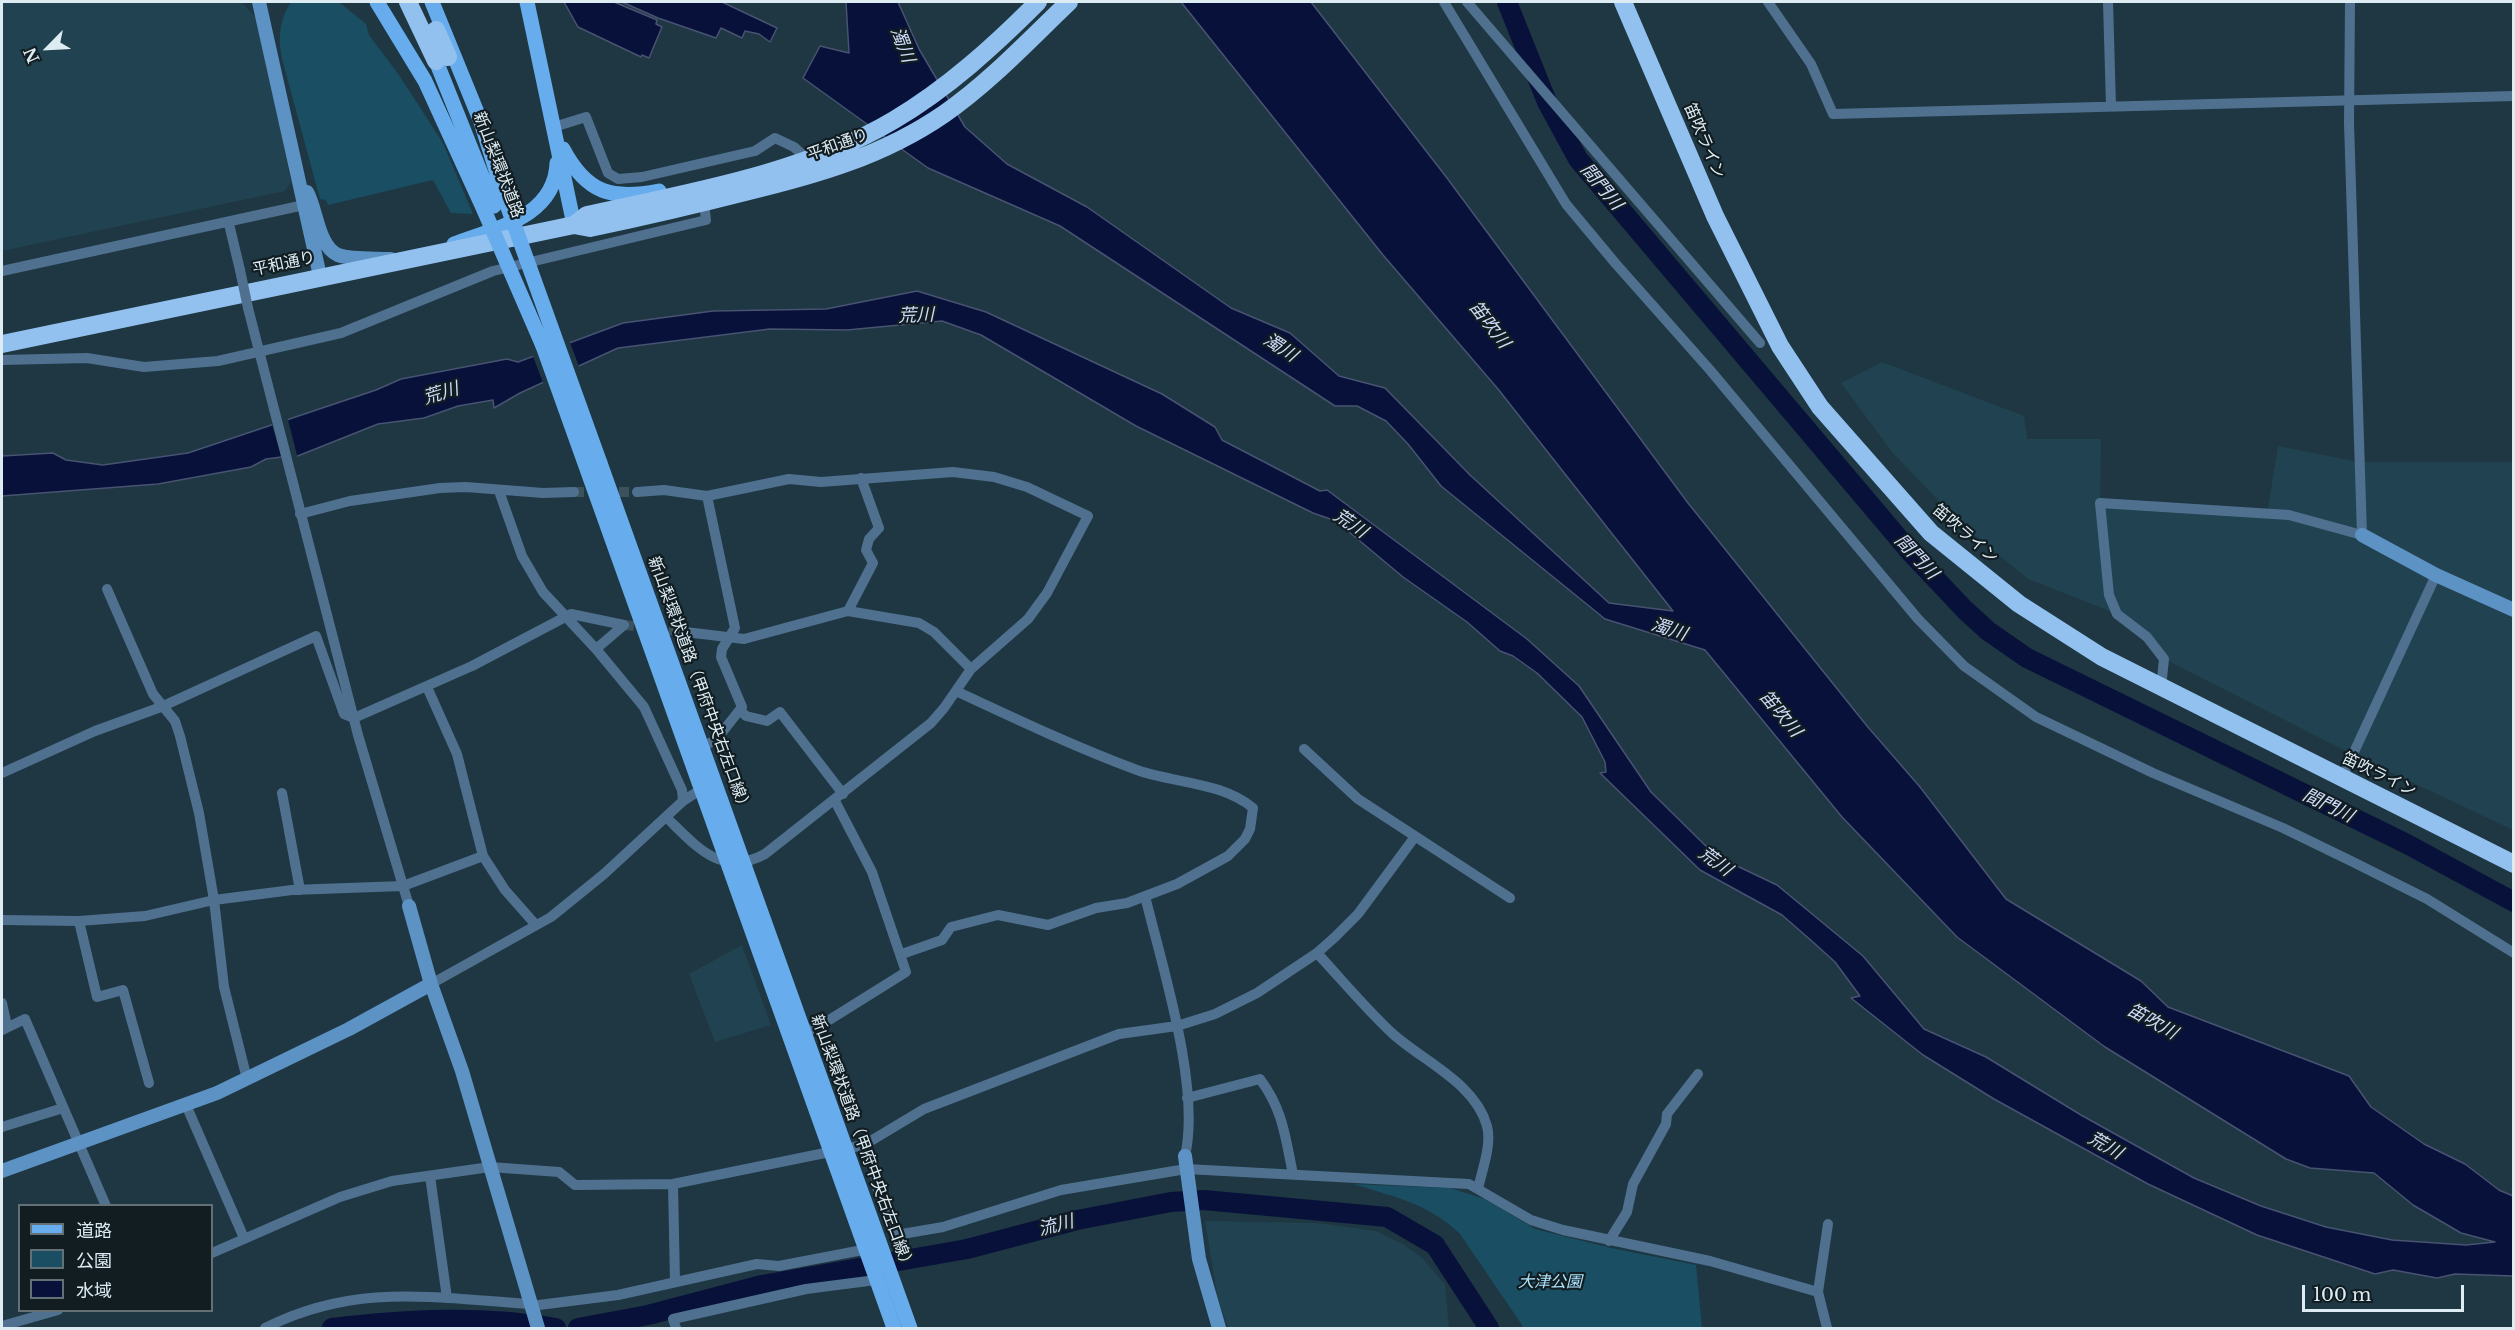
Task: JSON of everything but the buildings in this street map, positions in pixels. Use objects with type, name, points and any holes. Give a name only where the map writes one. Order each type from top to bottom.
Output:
[{"type":"highway","points":[[408,2],[442,59]]},
{"type":"highway","points":[[422,2],[442,59]]},
{"type":"highway","name":"平和通り","points":[[2,344],[320,276],[574,225],[590,228],[704,203],[856,161],[904,139],[944,114],[978,88],[1069,2]]},
{"type":"highway","name":"笛吹ライン","points":[[1623,2],[1715,216],[1780,346],[1820,407],[1931,533],[1969,566],[2019,604],[2102,657],[2514,864]]},
{"type":"highway","name":"平和通り","points":[[574,225],[587,215],[744,177],[829,151],[886,124],[939,91],[1027,12]]},
{"type":"main road","points":[[377,2],[425,81],[495,206]]},
{"type":"main road","points":[[432,2],[481,122],[495,206]]},
{"type":"main road","points":[[527,2],[574,225]]},
{"type":"main road","name":"新山梨環状道路（甲府中央右左口線）","points":[[442,59],[543,346],[593,464],[725,861],[838,1151],[881,1250],[879,1275]]},
{"type":"main road","points":[[554,128],[565,154],[579,174],[593,187],[610,194],[648,194],[744,177]]},
{"type":"main road","points":[[429,254],[520,218],[543,202],[553,186],[557,166],[554,128]]},
{"type":"main road","name":"新山梨環状道路（甲府中央右左口線）","points":[[495,206],[703,746],[802,1032],[866,1253],[879,1275],[902,1328]]},
{"type":"street","points":[[259,2],[320,276]]},
{"type":"street","points":[[1443,2],[1566,204],[1710,370],[1918,619],[1965,666],[2036,717],[2153,773],[2283,828],[2351,861],[2427,899],[2514,953]]},
{"type":"street","points":[[1467,2],[1760,343]]},
{"type":"street","points":[[1768,2],[1811,64],[1833,114],[2514,96]]},
{"type":"street","points":[[2108,2],[2112,106]]},
{"type":"street","points":[[2350,2],[2349,101],[2362,535]]},
{"type":"street","points":[[554,128],[586,117],[608,173],[618,179],[642,177],[755,151],[775,138],[794,147],[807,159]]},
{"type":"street","points":[[297,174],[313,203],[324,241],[333,252],[345,256],[403,260]]},
{"type":"street","points":[[2,360],[87,358],[144,367],[261,356],[341,333],[493,271],[706,220],[704,203]]},
{"type":"street","points":[[2,272],[229,224],[304,205]]},
{"type":"street","points":[[229,224],[299,510],[354,718],[431,984],[462,1071],[538,1329]]},
{"type":"street","points":[[637,492],[664,490],[707,496],[789,479],[821,482],[953,472],[993,477],[1027,487],[1088,516],[1047,593],[1028,619],[971,669],[931,723],[765,854],[744,863],[707,856],[667,818]]},
{"type":"street","points":[[848,611],[873,563],[866,550],[869,539],[879,528],[861,478]]},
{"type":"street","points":[[299,510],[440,488],[574,492]]},
{"type":"street","points":[[499,491],[522,556],[543,592],[596,649],[650,717],[682,790],[683,801]]},
{"type":"street","points":[[703,746],[716,740],[740,710],[741,704],[721,657],[722,649],[731,638],[735,628],[707,496]]},
{"type":"street","points":[[2161,688],[2164,659],[2147,637],[2117,615],[2109,595],[2100,503],[2289,515],[2362,535],[2436,574],[2514,610]]},
{"type":"street","points":[[2342,778],[2436,574]]},
{"type":"street","points":[[107,589],[161,707],[175,721],[180,736],[199,813],[214,900],[224,987],[247,1079]]},
{"type":"street","points":[[677,631],[744,639],[848,611],[919,623],[934,632],[971,669]]},
{"type":"street","points":[[2,772],[95,731],[161,707],[316,636],[344,714],[354,718],[427,687],[571,614],[624,626],[596,649]]},
{"type":"street","points":[[427,687],[457,754],[483,856],[498,882],[535,924]]},
{"type":"street","points":[[902,954],[942,940],[951,927],[998,915],[1047,925],[1096,908],[1127,903],[1177,884],[1228,856],[1245,839],[1250,829],[1253,808],[1246,802],[1194,783],[1139,771],[1074,746],[956,691]]},
{"type":"street","points":[[740,710],[746,716],[767,721],[780,712],[839,797],[872,872],[902,954],[906,972],[895,981],[818,1027],[802,1032]]},
{"type":"street","points":[[1304,749],[1358,799],[1414,838],[1510,898]]},
{"type":"street","points":[[2,1171],[186,1105],[247,1079],[349,1029],[551,916],[604,874],[683,801],[700,790]]},
{"type":"street","points":[[282,793],[300,890]]},
{"type":"street","points":[[213,1253],[357,1190],[430,1176],[490,1167],[558,1172],[576,1185],[673,1184],[864,1145],[924,1109],[1119,1034],[1177,1026],[1215,1014],[1238,1003],[1317,953],[1358,914],[1414,838]]},
{"type":"street","points":[[2,920],[79,921],[145,916],[214,900],[300,890],[403,886],[483,856]]},
{"type":"street","points":[[1144,896],[1177,1026],[1186,1098],[1189,1136],[1186,1169],[1192,1215],[1199,1260],[1219,1329]]},
{"type":"street","points":[[79,921],[97,997],[123,990],[148,1083]]},
{"type":"street","points":[[1317,953],[1393,1034],[1454,1081],[1481,1111],[1488,1126],[1488,1141],[1478,1189]]},
{"type":"street","points":[[2,1004],[4,1028],[25,1020],[105,1204]]},
{"type":"street","points":[[1609,1240],[1627,1212],[1633,1184],[1666,1124],[1667,1114],[1698,1074]]},
{"type":"street","points":[[1186,1098],[1260,1079],[1275,1100],[1281,1114],[1293,1174]]},
{"type":"street","points":[[186,1105],[244,1238]]},
{"type":"street","points":[[2,1127],[63,1108]]},
{"type":"street","points":[[864,1145],[874,1165],[877,1187],[896,1235],[943,1227],[1061,1190],[1186,1169],[1469,1184],[1531,1220],[1609,1240],[1710,1261],[1818,1292]]},
{"type":"street","points":[[430,1176],[447,1298]]},
{"type":"street","points":[[673,1184],[675,1282]]},
{"type":"street","points":[[1827,1329],[1818,1292],[1828,1224]]},
{"type":"street","points":[[265,1329],[286,1318],[347,1300],[383,1295],[531,1306],[618,1295],[757,1264],[779,1266],[881,1250]]},
{"type":"street","points":[[676,1329],[673,1319],[879,1275]]},
{"type":"street","points":[[2,1326],[54,1312]]},
{"type":"shaded area","points":[[2,2],[242,2],[258,20],[291,182],[285,191],[2,251]]},
{"type":"shaded area","points":[[1882,362],[2024,416],[2027,439],[2101,439],[2100,503],[2267,514],[2278,446],[2359,462],[2513,462],[2513,830],[2352,754],[2164,659],[2117,614],[2028,579],[1961,524],[1892,452],[1841,383]]},
{"type":"shaded area","points":[[742,945],[771,1025],[715,1042],[689,974]]},
{"type":"shaded area","points":[[1205,1221],[1317,1223],[1376,1231],[1403,1244],[1423,1259],[1445,1284],[1449,1328],[1228,1328],[1218,1300]]},
{"type":"green space","points":[[291,2],[339,2],[366,24],[369,35],[399,75],[443,143],[473,214],[451,213],[433,180],[328,205],[326,200],[320,199],[282,59],[280,36],[282,23]]},
{"type":"green space","name":"大津公園","points":[[1353,1184],[1450,1188],[1485,1199],[1535,1229],[1611,1248],[1696,1265],[1702,1328],[1524,1328],[1460,1234],[1448,1223],[1410,1202]]},
{"type":"water","points":[[564,2],[614,2],[657,20],[656,24],[662,27],[649,58],[642,55],[641,57],[578,27]]},
{"type":"water","points":[[622,2],[722,2],[777,28],[770,42],[759,34],[745,31],[742,38],[721,28],[716,38],[658,18]]},
{"type":"water","points":[[846,2],[898,2],[919,49],[965,127],[1007,164],[1087,207],[1231,308],[1290,333],[1339,376],[1385,388],[1470,475],[1609,603],[1673,611],[1498,389],[1383,255],[1181,2],[1311,2],[1447,178],[1688,503],[1867,726],[1920,787],[2006,899],[2141,981],[2168,1007],[2349,1076],[2371,1107],[2424,1144],[2465,1164],[2499,1190],[2513,1196],[2513,1276],[2455,1274],[2437,1278],[2393,1270],[2375,1274],[2257,1235],[2148,1184],[1994,1099],[1923,1055],[1851,998],[1860,996],[1835,962],[1782,915],[1700,870],[1600,773],[1606,772],[1605,762],[1582,717],[1537,673],[1513,656],[1500,651],[1467,622],[1403,577],[1336,521],[1313,513],[1136,426],[981,335],[942,321],[847,330],[770,329],[618,348],[520,393],[494,408],[493,400],[458,406],[424,418],[378,424],[285,461],[282,457],[266,459],[251,467],[158,484],[2,496],[2,456],[53,453],[66,460],[103,465],[188,453],[376,390],[401,379],[507,359],[518,362],[623,323],[713,311],[826,309],[917,291],[986,312],[1162,394],[1215,427],[1222,440],[1320,491],[1327,490],[1527,639],[1579,686],[1651,792],[1716,856],[1777,885],[1863,956],[1924,1029],[1986,1057],[2081,1115],[2194,1178],[2261,1206],[2326,1227],[2392,1240],[2466,1245],[2495,1242],[2461,1233],[2413,1205],[2374,1173],[2310,1168],[2286,1159],[2105,1047],[1957,937],[1842,817],[1705,650],[1605,619],[1441,486],[1408,444],[1386,421],[1357,406],[1335,406],[1060,226],[928,168],[803,78],[820,46],[849,53]]},
{"type":"pier","points":[[569,340],[580,369],[544,385],[532,354]]},
{"type":"pier","points":[[287,416],[298,459],[283,463],[271,421]]},
{"type":"waterway","name":"間門川","points":[[1507,2],[1547,102],[1578,159],[1912,554],[1988,631],[2027,658],[2407,844],[2514,902]]},
{"type":"waterway","name":"流川","points":[[578,1328],[648,1315],[762,1285],[967,1249],[1077,1220],[1171,1202],[1204,1200],[1387,1217],[1435,1245],[1489,1328]]},
{"type":"waterway","name":"流川","points":[[332,1328],[388,1322],[444,1320],[500,1321],[556,1328]]},
{"type":"tunnel","points":[[574,492],[637,492]]},
{"type":"tunnel","points":[[624,625],[677,631]]},
{"type":"water label","name":"濁川","points":[[902,45]]},
{"type":"water label","name":"荒川","points":[[916,316]]},
{"type":"water label","name":"笛吹川","points":[[1489,325]]},
{"type":"water label","name":"濁川","points":[[1280,348]]},
{"type":"water label","name":"荒川","points":[[441,394]]},
{"type":"water label","name":"荒川","points":[[1350,524]]},
{"type":"water label","name":"濁川","points":[[1669,630]]},
{"type":"water label","name":"笛吹川","points":[[1780,714]]},
{"type":"water label","name":"荒川","points":[[1715,862]]},
{"type":"water label","name":"笛吹川","points":[[2152,1022]]},
{"type":"water label","name":"荒川","points":[[2105,1146]]}]
